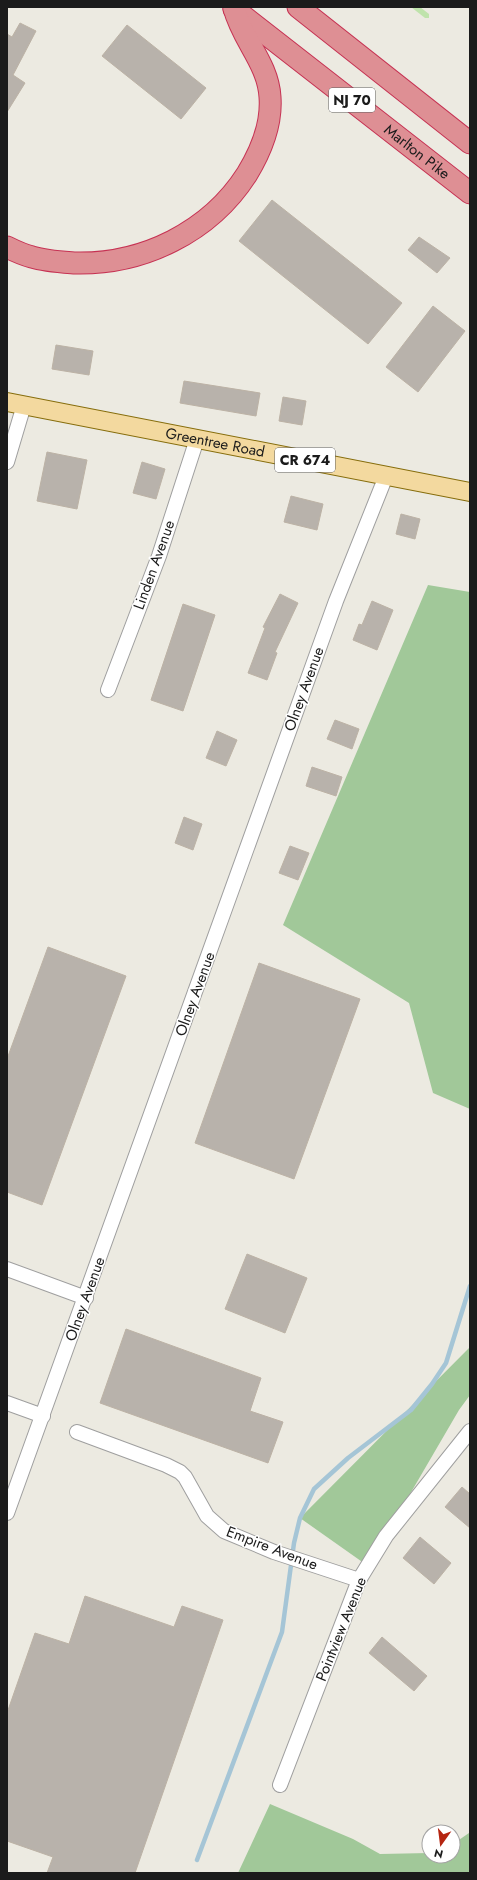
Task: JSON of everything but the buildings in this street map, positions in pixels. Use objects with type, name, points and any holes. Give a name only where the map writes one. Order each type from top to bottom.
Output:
[{"type":"highway","name":"NJ 70","points":[[298,7],[470,143]]},
{"type":"highway","name":"Marlton Pike","points":[[233,8],[470,193]]},
{"type":"highway","points":[[7,247],[33,258],[62,262],[96,263],[139,255],[175,241],[203,223],[237,189],[258,156],[268,126],[270,97],[265,71],[238,24],[233,8]]},
{"type":"main road","name":"Greentree Road","points":[[15,404],[470,492]]},
{"type":"street","points":[[7,462],[15,404]]},
{"type":"street","name":"Linden Avenue","points":[[108,690],[159,556],[197,439]]},
{"type":"street","name":"Olney Avenue","points":[[7,1513],[86,1298],[331,616],[386,476]]},
{"type":"street","points":[[7,1269],[86,1298]]},
{"type":"street","points":[[7,1403],[43,1416]]},
{"type":"street","name":"Pointview Avenue","points":[[280,1785],[359,1580],[386,1536],[470,1431]]},
{"type":"street","name":"Empire Avenue","points":[[77,1432],[166,1465],[185,1477],[207,1516],[224,1531],[274,1552],[359,1580]]},
{"type":"green space","points":[[411,7],[420,7],[429,14],[429,18],[425,18]]},
{"type":"green space","points":[[428,585],[470,592],[470,1109],[433,1093],[409,1003],[283,925]]},
{"type":"green space","points":[[470,1347],[470,1395],[459,1410],[368,1566],[300,1518]]},
{"type":"green space","points":[[270,1804],[353,1839],[380,1854],[421,1853],[421,1864],[461,1864],[461,1838],[469,1833],[470,1829],[470,1873],[238,1873]]},
{"type":"waterway","points":[[197,1860],[282,1632],[294,1543],[300,1518],[314,1489],[348,1458],[411,1410],[432,1384],[446,1363],[470,1286]]}]
